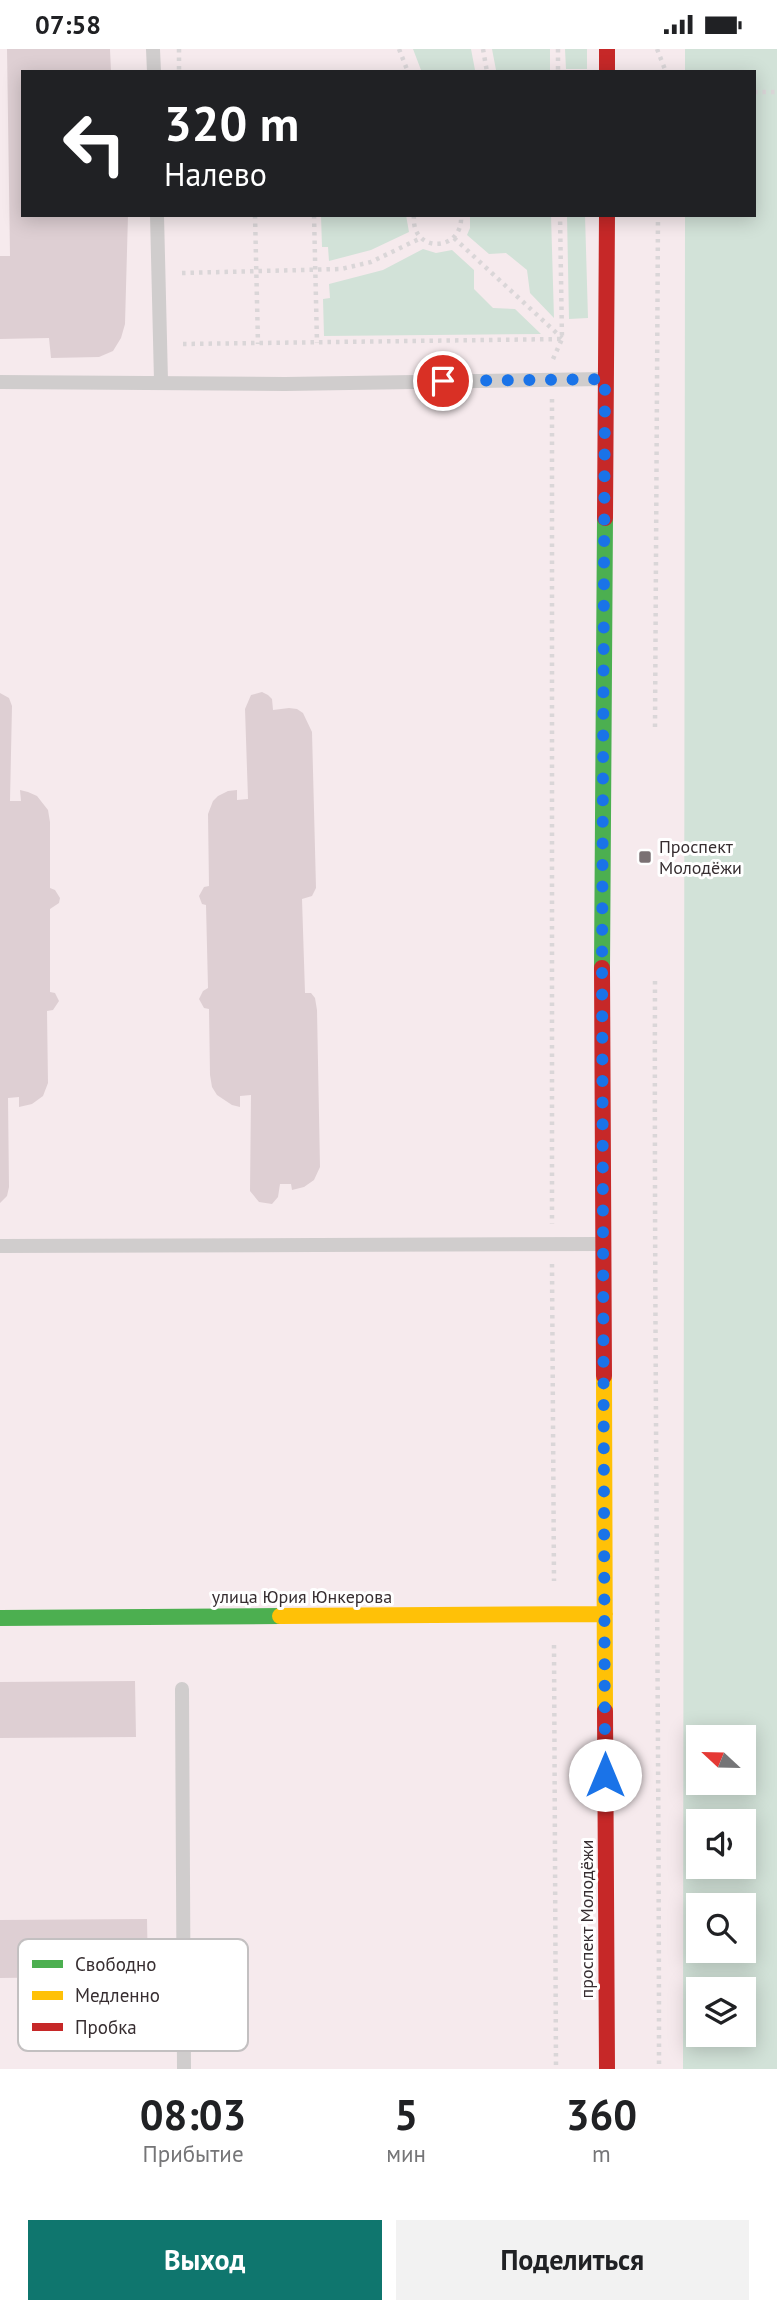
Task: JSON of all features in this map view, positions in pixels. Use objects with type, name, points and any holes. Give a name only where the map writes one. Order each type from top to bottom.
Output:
[{"type":"street","points":[[607,49],[607,70]]},
{"type":"street","name":"проспект Молодёжи","points":[[607,217],[602,949],[607,2069]]},
{"type":"street","name":"улица Юрия Юнкерова","points":[[0,1618],[605,1614]]},
{"type":"lane","points":[[153,49],[154,70]]},
{"type":"lane","points":[[157,217],[161,381]]},
{"type":"lane","points":[[0,382],[161,381],[285,384],[605,379]]},
{"type":"lane","points":[[0,1246],[603,1244]]},
{"type":"lane","points":[[182,1689],[183,1939]]},
{"type":"lane","points":[[184,2051],[184,2069]]},
{"type":"path","points":[[178,49],[179,70]]},
{"type":"path","points":[[399,49],[407,70]]},
{"type":"path","points":[[482,49],[487,70]]},
{"type":"path","points":[[558,49],[558,70]]},
{"type":"path","points":[[657,49],[665,70]]},
{"type":"path","points":[[756,92],[777,92]]},
{"type":"path","points":[[255,217],[258,344]]},
{"type":"path","points":[[314,217],[317,343]]},
{"type":"path","points":[[414,217],[414,226],[421,238],[438,244],[454,238],[461,226],[461,217]]},
{"type":"path","points":[[561,217],[562,339]]},
{"type":"path","points":[[655,727],[658,217]]},
{"type":"path","points":[[182,273],[341,269],[371,262],[421,238]]},
{"type":"path","points":[[454,238],[562,339]]},
{"type":"path","points":[[182,261],[182,285]]},
{"type":"path","points":[[183,333],[183,345],[562,339]]},
{"type":"path","points":[[656,981],[654,1369],[659,1751],[659,2069]]},
{"type":"shaded area","points":[[413,49],[471,49],[475,70],[421,70]]},
{"type":"shaded area","points":[[492,49],[550,49],[550,70],[496,70]]},
{"type":"shaded area","points":[[565,49],[587,49],[587,69],[566,69]]},
{"type":"shaded area","points":[[685,49],[777,49],[777,2069],[683,2069],[685,217],[756,217],[756,70],[685,70]]},
{"type":"shaded area","points":[[321,217],[406,217],[409,232],[371,250],[329,261],[328,247],[322,247]]},
{"type":"shaded area","points":[[470,217],[551,217],[554,318],[530,293],[527,270],[506,253],[489,254],[467,235]]},
{"type":"shaded area","points":[[567,217],[585,217],[588,318],[569,319]]},
{"type":"shaded area","points":[[423,249],[436,253],[452,250],[474,270],[474,289],[493,308],[515,309],[541,334],[324,336],[323,299],[330,298],[329,284],[383,270]]},
{"type":"building","points":[[7,49],[110,49],[111,70],[21,70],[21,217],[128,217],[125,324],[113,351],[99,357],[51,358],[49,338],[0,339],[0,256],[10,256]]},
{"type":"building","points":[[262,692],[272,699],[273,710],[289,708],[303,713],[312,732],[316,888],[312,896],[302,899],[305,993],[311,993],[315,998],[317,1010],[320,1167],[314,1180],[304,1187],[292,1190],[291,1184],[280,1184],[278,1197],[272,1204],[259,1202],[250,1191],[251,1095],[240,1096],[240,1107],[217,1095],[212,1087],[209,1009],[204,1008],[199,999],[208,988],[206,905],[202,904],[199,896],[204,887],[209,886],[208,814],[213,801],[228,791],[237,790],[237,800],[248,799],[245,709],[251,695]]},
{"type":"building","points":[[0,693],[9,698],[12,706],[10,801],[21,801],[20,790],[37,796],[48,810],[50,888],[55,890],[60,898],[59,903],[50,909],[50,992],[55,993],[59,1001],[53,1010],[47,1011],[48,1083],[43,1096],[32,1104],[19,1107],[19,1097],[8,1098],[9,1187],[7,1196],[0,1203]]},
{"type":"building","points":[[135,1681],[136,1737],[0,1738],[0,1682]]},
{"type":"building","points":[[147,1919],[147,1939],[18,1939],[18,1978],[0,1978],[0,1920]]},
{"type":"traffic: fast","points":[[602,968],[605,518]]},
{"type":"traffic: fast","points":[[0,1618],[280,1616]]},
{"type":"traffic: slow","points":[[604,1376],[605,1711]]},
{"type":"traffic: slow","points":[[280,1616],[605,1614]]},
{"type":"traffic: jam","points":[[607,49],[607,70]]},
{"type":"traffic: jam","points":[[605,518],[607,217]]},
{"type":"traffic: jam","points":[[602,968],[604,1376]]},
{"type":"traffic: jam","points":[[605,1711],[607,2069]]},
{"type":"place","name":"Проспект Молодёжи","points":[[645,857]]},
{"type":"route","points":[[443,381],[605,379],[602,963],[605,1775]]}]
